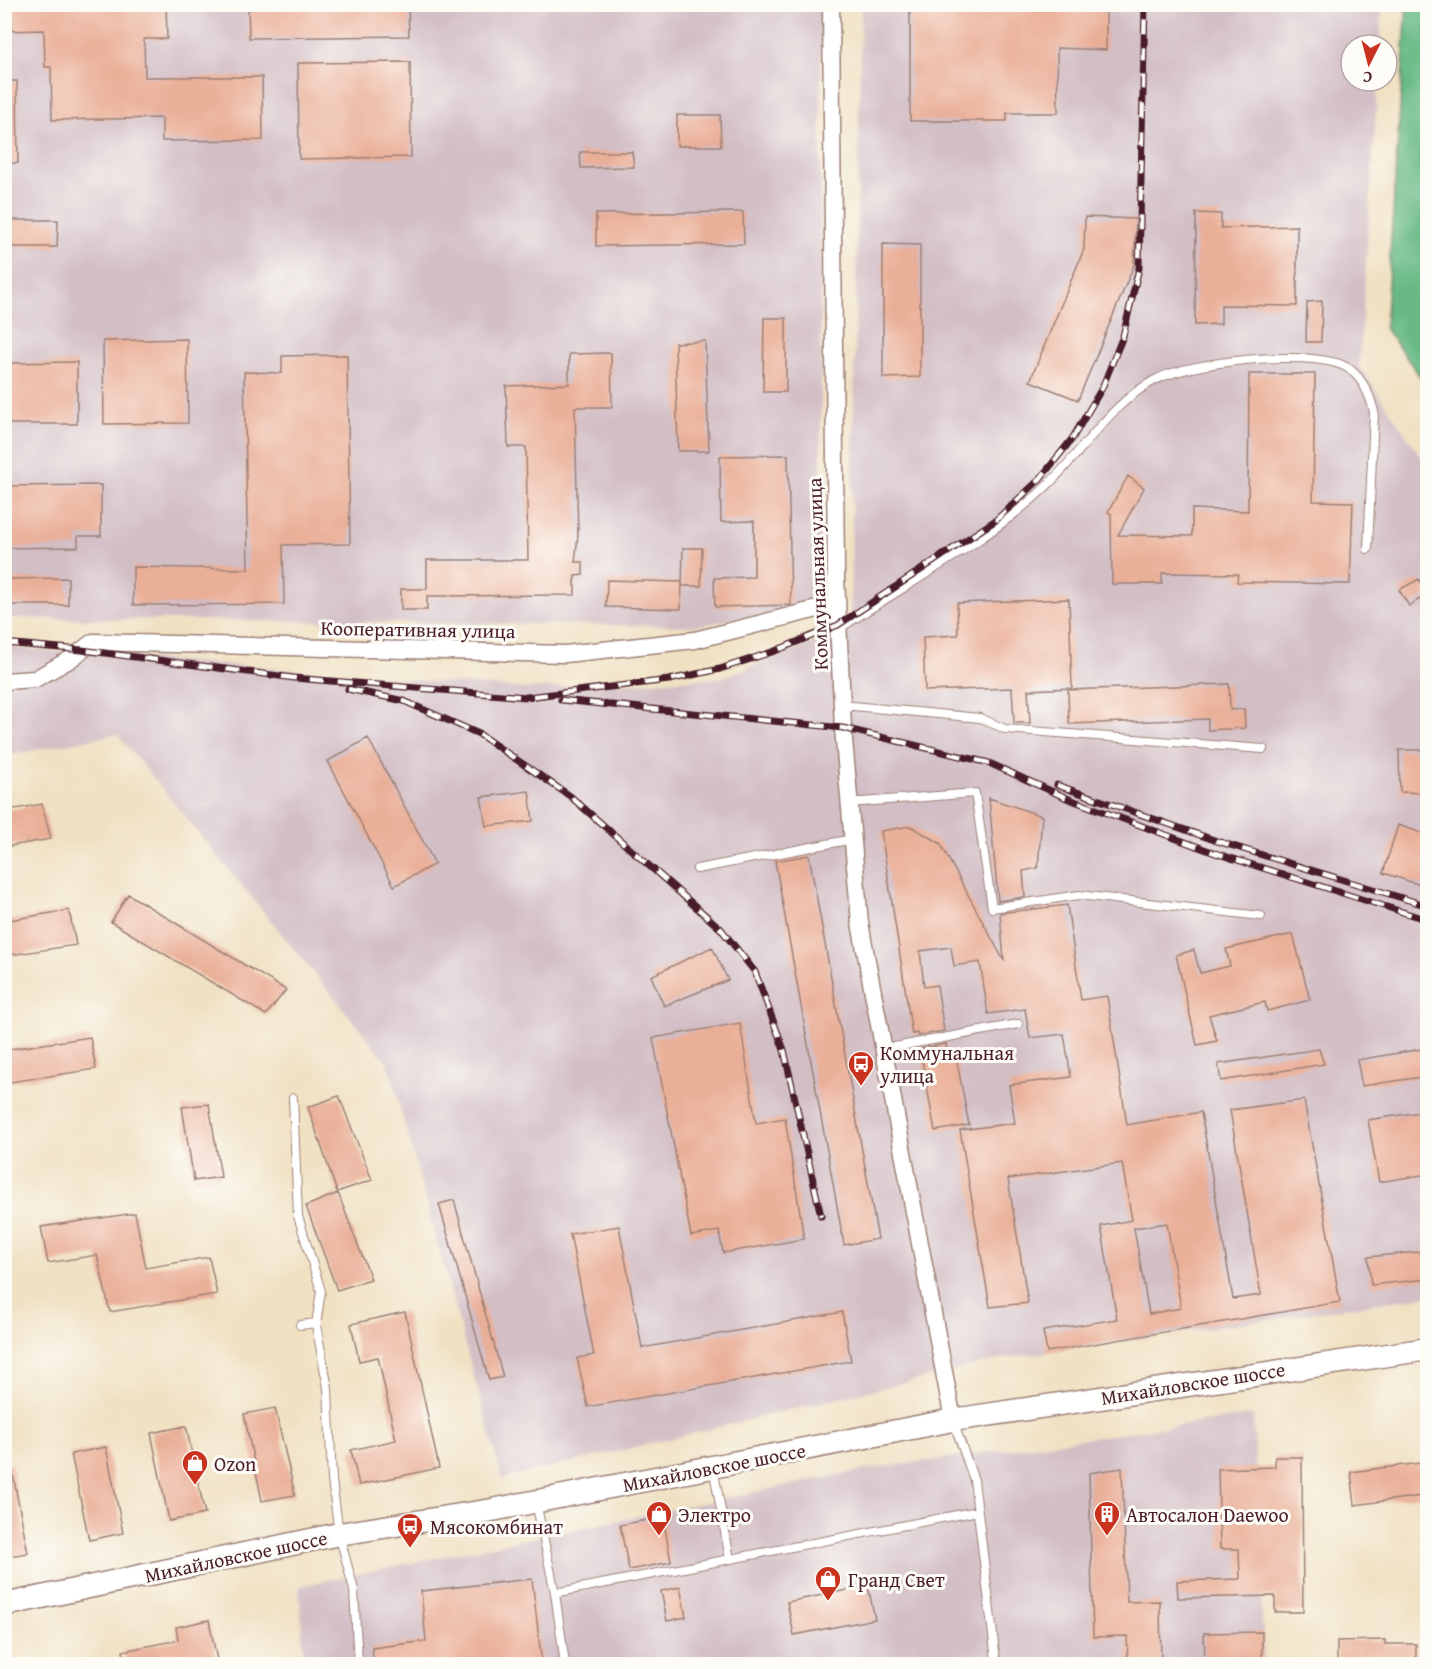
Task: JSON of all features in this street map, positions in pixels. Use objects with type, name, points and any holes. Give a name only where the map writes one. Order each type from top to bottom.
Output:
[{"type":"main road","name":"Михайловское шоссе","points":[[4,1605],[339,1534],[536,1501],[953,1420],[1428,1349]]},
{"type":"street","name":"Коммунальная улица","points":[[831,4],[837,604],[849,803],[860,923],[953,1420]]},
{"type":"street","name":"Кооперативная улица","points":[[4,681],[35,679],[69,660],[93,642],[565,654],[695,640],[837,604]]},
{"type":"lane","points":[[838,630],[996,528],[1040,493],[1135,392],[1157,379],[1204,364],[1257,359],[1323,360],[1344,366],[1359,379],[1370,395],[1374,412],[1368,549]]},
{"type":"lane","points":[[842,705],[980,718],[1005,729],[1263,749]]},
{"type":"lane","points":[[849,803],[975,793],[992,908],[1078,895],[1261,916]]},
{"type":"lane","points":[[697,869],[853,838]]},
{"type":"lane","points":[[884,1049],[1018,1024]]},
{"type":"lane","points":[[293,1098],[298,1216],[321,1291],[317,1323],[328,1388],[332,1480],[339,1534],[354,1590],[358,1665]]},
{"type":"lane","points":[[300,1325],[317,1323]]},
{"type":"lane","points":[[953,1420],[974,1480],[996,1660]]},
{"type":"lane","points":[[713,1467],[730,1559]]},
{"type":"lane","points":[[536,1501],[555,1593],[565,1665]]},
{"type":"lane","points":[[555,1593],[978,1511]]},
{"type":"shaded area","points":[[5,5],[821,5],[821,606],[694,626],[5,618]]},
{"type":"shaded area","points":[[861,5],[1382,5],[1381,33],[1339,33],[1339,93],[1377,93],[1359,366],[1427,465],[1427,1296],[1007,1358],[502,1479],[388,1063],[117,734],[5,756],[4,647],[527,689],[721,678],[850,629]]},
{"type":"shaded area","points":[[1253,1415],[1264,1664],[304,1664],[299,1586],[863,1470]]},
{"type":"green space","points":[[1407,5],[1427,5],[1427,386],[1385,328]]},
{"type":"building","points":[[4,4],[166,4],[167,39],[144,39],[145,77],[262,77],[263,140],[162,141],[162,118],[52,120],[51,67],[45,67],[44,30],[4,31]]},
{"type":"building","points":[[248,4],[408,4],[409,36],[249,38]]},
{"type":"building","points":[[910,4],[1106,4],[1106,50],[1057,48],[1058,113],[1007,113],[1007,121],[910,121]]},
{"type":"building","points":[[410,62],[411,157],[299,159],[298,63]]},
{"type":"building","points":[[4,81],[17,81],[18,163],[4,163]]},
{"type":"building","points":[[677,115],[720,115],[721,146],[677,146]]},
{"type":"building","points":[[580,152],[632,152],[634,167],[581,168]]},
{"type":"building","points":[[743,212],[744,244],[596,246],[596,214]]},
{"type":"building","points":[[1196,213],[1221,214],[1221,228],[1297,226],[1297,306],[1221,305],[1221,324],[1195,325]]},
{"type":"building","points":[[1085,217],[1136,219],[1134,265],[1078,400],[1030,381],[1084,249]]},
{"type":"building","points":[[4,220],[58,220],[57,247],[4,247]]},
{"type":"building","points":[[883,244],[920,245],[920,377],[883,378]]},
{"type":"building","points":[[1322,301],[1321,342],[1306,342],[1307,302]]},
{"type":"building","points":[[764,318],[786,318],[786,392],[763,392]]},
{"type":"building","points":[[187,339],[188,423],[104,424],[103,341]]},
{"type":"building","points":[[705,341],[709,451],[678,451],[675,343]]},
{"type":"building","points":[[611,353],[612,407],[575,407],[578,536],[575,562],[583,562],[583,575],[575,576],[575,595],[427,596],[427,610],[401,610],[401,589],[427,589],[427,560],[528,560],[526,447],[508,447],[506,386],[569,384],[569,354]]},
{"type":"building","points":[[347,355],[350,544],[283,545],[284,604],[133,605],[133,567],[248,569],[244,372],[282,373],[282,356]]},
{"type":"building","points":[[77,362],[77,424],[4,424],[4,363]]},
{"type":"building","points":[[1249,374],[1315,374],[1313,501],[1353,502],[1350,584],[1237,582],[1238,574],[1162,573],[1162,584],[1112,584],[1111,514],[1108,512],[1128,476],[1144,488],[1118,535],[1192,536],[1192,509],[1248,511]]},
{"type":"building","points":[[788,455],[791,605],[715,607],[714,578],[754,577],[754,521],[721,522],[720,456]]},
{"type":"building","points":[[101,485],[101,536],[78,536],[78,547],[4,548],[4,486]]},
{"type":"building","points":[[683,548],[702,548],[701,586],[682,586]]},
{"type":"building","points":[[68,578],[68,605],[4,605],[4,579]]},
{"type":"building","points":[[1419,579],[1428,594],[1409,606],[1399,590]]},
{"type":"building","points":[[607,580],[682,582],[681,609],[606,607]]},
{"type":"building","points":[[1069,599],[1072,688],[1028,690],[1030,723],[1014,723],[1012,688],[925,691],[923,637],[958,635],[957,603]]},
{"type":"building","points":[[1229,684],[1230,710],[1244,709],[1245,728],[1208,730],[1208,719],[1069,724],[1068,690]]},
{"type":"building","points":[[368,738],[435,864],[394,886],[328,761]]},
{"type":"building","points":[[1399,750],[1428,750],[1428,793],[1400,792]]},
{"type":"building","points":[[529,791],[533,821],[486,826],[481,797]]},
{"type":"building","points":[[989,798],[1042,816],[1038,868],[1023,871],[1025,897],[998,901]]},
{"type":"building","points":[[42,804],[51,839],[4,847],[4,811]]},
{"type":"building","points":[[1398,825],[1428,835],[1428,874],[1424,886],[1383,873]]},
{"type":"building","points":[[910,826],[940,843],[1004,961],[1000,913],[1067,905],[1081,1000],[1107,996],[1127,1125],[1201,1112],[1233,1299],[1261,1295],[1230,1110],[1304,1100],[1340,1302],[1047,1352],[1043,1331],[1117,1319],[1101,1226],[1132,1220],[1122,1163],[1008,1179],[1028,1303],[990,1307],[960,1130],[1015,1123],[1009,1085],[1071,1077],[1064,1034],[1030,1038],[1025,1009],[988,1014],[980,962],[954,966],[951,947],[920,951],[924,987],[937,985],[944,1031],[918,1036],[917,1033],[912,1034],[881,831]],"holes":[[[1167,1223],[1181,1308],[1149,1314],[1134,1228]]]},
{"type":"building","points":[[809,855],[878,1239],[844,1245],[775,861]]},
{"type":"building","points":[[128,894],[286,990],[266,1015],[111,922]]},
{"type":"building","points":[[69,910],[76,945],[4,956],[4,921]]},
{"type":"building","points":[[1293,934],[1310,1000],[1267,1011],[1265,1002],[1209,1015],[1217,1041],[1197,1045],[1176,955],[1194,950],[1200,973],[1230,966],[1226,949]]},
{"type":"building","points":[[712,947],[728,980],[664,1006],[651,976]]},
{"type":"building","points":[[740,1023],[756,1123],[785,1118],[804,1239],[723,1253],[719,1231],[691,1236],[653,1038]]},
{"type":"building","points":[[90,1037],[96,1069],[4,1083],[4,1050]]},
{"type":"building","points":[[946,1044],[947,1052],[955,1051],[969,1125],[935,1131],[920,1049]]},
{"type":"building","points":[[1428,1048],[1428,1076],[1362,1086],[1357,1060]]},
{"type":"building","points":[[1319,1049],[1324,1064],[1221,1081],[1218,1064]]},
{"type":"building","points":[[339,1096],[372,1180],[337,1192],[308,1107]]},
{"type":"building","points":[[209,1104],[221,1177],[194,1181],[182,1107]]},
{"type":"building","points":[[1428,1111],[1428,1174],[1379,1182],[1368,1120]]},
{"type":"building","points":[[338,1193],[371,1279],[337,1290],[306,1206]]},
{"type":"building","points":[[454,1200],[503,1377],[489,1380],[439,1204]]},
{"type":"building","points":[[135,1213],[146,1268],[209,1257],[217,1294],[110,1312],[97,1255],[48,1263],[41,1227]]},
{"type":"building","points":[[619,1226],[642,1348],[842,1312],[851,1361],[588,1407],[577,1358],[594,1355],[570,1234]]},
{"type":"building","points":[[1428,1251],[1428,1279],[1371,1285],[1368,1257]]},
{"type":"building","points":[[405,1312],[439,1468],[359,1485],[351,1450],[396,1440],[378,1357],[359,1361],[351,1324]]},
{"type":"building","points":[[275,1408],[295,1495],[262,1501],[244,1414]]},
{"type":"building","points":[[186,1426],[205,1514],[169,1521],[151,1433]]},
{"type":"building","points":[[106,1447],[123,1533],[89,1540],[71,1454]]},
{"type":"building","points":[[1275,1457],[1302,1457],[1303,1612],[1275,1612],[1275,1596],[1178,1598],[1177,1581],[1240,1579],[1239,1549],[1220,1549],[1218,1469],[1275,1467]]},
{"type":"building","points":[[1428,1462],[1428,1495],[1355,1505],[1351,1472]]},
{"type":"building","points":[[11,1464],[28,1553],[4,1557],[4,1465]]},
{"type":"building","name":"Автосалон Daewoo","points":[[1122,1468],[1127,1602],[1160,1601],[1161,1665],[1128,1665],[1127,1636],[1093,1637],[1089,1473]]},
{"type":"building","points":[[663,1517],[671,1562],[629,1570],[620,1525]]},
{"type":"building","points":[[532,1579],[542,1665],[374,1665],[372,1648],[426,1641],[421,1591]]},
{"type":"building","points":[[868,1586],[875,1619],[794,1635],[787,1602]]},
{"type":"building","points":[[680,1587],[686,1617],[667,1621],[661,1591]]},
{"type":"building","points":[[209,1620],[218,1665],[126,1665],[123,1651],[178,1640],[176,1627]]},
{"type":"building","points":[[1262,1632],[1262,1665],[1205,1665],[1204,1633]]},
{"type":"building","points":[[1385,1640],[1385,1644],[1416,1644],[1416,1665],[1337,1665],[1337,1641]]},
{"type":"railway","points":[[4,643],[82,650],[294,678],[527,697],[669,680],[720,669],[775,651],[838,625],[996,520],[1039,480],[1072,439],[1102,388],[1123,336],[1139,268],[1145,4]]},
{"type":"railway","points":[[348,689],[404,701],[479,734],[570,796],[721,929],[755,972],[784,1050],[821,1216]]},
{"type":"railway","points":[[561,700],[843,728],[989,763],[1069,799],[1215,853],[1428,920]]},
{"type":"railway","points":[[1057,785],[1217,841],[1428,906]]},
{"type":"place","name":"Коммунальная улица","points":[[861,1087]]},
{"type":"place","name":"Ozon","points":[[195,1486]]},
{"type":"place","name":"Электро","points":[[659,1537]]},
{"type":"place","name":"Автосалон Daewoo","points":[[1107,1537]]},
{"type":"place","name":"Мясокомбинат","points":[[410,1549]]},
{"type":"place","name":"Гранд Свет","points":[[828,1602]]}]
